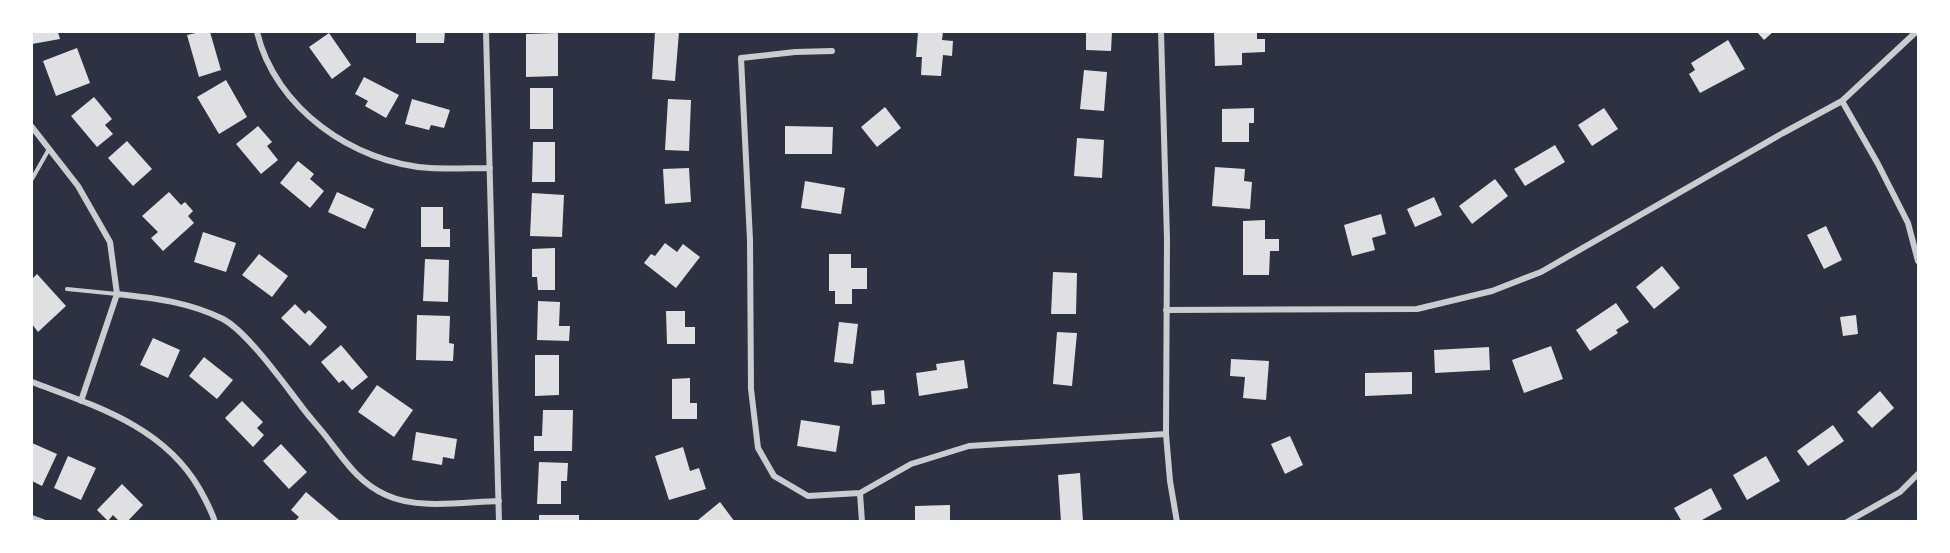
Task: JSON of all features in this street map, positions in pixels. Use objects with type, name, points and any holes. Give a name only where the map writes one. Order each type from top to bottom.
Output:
[{"type":"street","points":[[257,32],[270,68],[282,87],[310,117],[345,143],[407,165],[429,168],[490,168]]},
{"type":"street","points":[[486,32],[499,522]]},
{"type":"street","points":[[1161,32],[1167,239],[1166,434],[1170,481],[1177,522]]},
{"type":"street","points":[[1166,310],[1417,309],[1492,291],[1541,272],[1842,101],[1916,32]]},
{"type":"street","points":[[832,51],[795,52],[741,58],[750,240],[751,389],[758,448],[774,476],[808,496],[860,493],[910,464],[969,446],[1166,434]]},
{"type":"street","points":[[1842,101],[1908,223],[1918,261]]},
{"type":"street","points":[[32,127],[78,186],[110,242],[117,294],[81,401]]},
{"type":"street","points":[[117,294],[187,304],[225,320],[259,354],[354,473],[370,487],[388,497],[424,504],[499,501]]},
{"type":"street","points":[[32,382],[129,422],[157,440],[173,453],[191,476],[212,510],[215,522]]},
{"type":"street","points":[[1847,522],[1900,492],[1918,474]]},
{"type":"street","points":[[860,493],[862,522]]},
{"type":"street","points":[[32,518],[43,522]]},
{"type":"lane","points":[[32,179],[48,149]]},
{"type":"lane","points":[[67,290],[117,294]]},
{"type":"building","points":[[32,32],[58,32],[60,39],[32,44]]},
{"type":"building","points":[[210,32],[221,70],[199,77],[187,35]]},
{"type":"building","points":[[416,32],[445,32],[444,43],[416,43]]},
{"type":"building","points":[[655,32],[679,32],[675,81],[652,79]]},
{"type":"building","points":[[918,32],[943,32],[942,40],[953,41],[952,56],[943,55],[941,76],[921,75],[922,57],[916,57]]},
{"type":"building","points":[[1086,32],[1112,32],[1111,51],[1086,50]]},
{"type":"building","points":[[1214,32],[1257,32],[1257,39],[1265,39],[1265,52],[1242,53],[1242,65],[1215,66]]},
{"type":"building","points":[[1757,32],[1773,32],[1764,40]]},
{"type":"building","points":[[329,33],[351,65],[332,79],[309,47]]},
{"type":"building","points":[[558,33],[558,76],[526,77],[526,34]]},
{"type":"building","points":[[1728,40],[1745,69],[1700,93],[1689,74],[1695,70],[1691,63]]},
{"type":"building","points":[[77,48],[90,83],[56,96],[43,61]]},
{"type":"building","points":[[1084,70],[1107,72],[1104,111],[1080,109]]},
{"type":"building","points":[[364,77],[399,95],[386,118],[365,106],[368,101],[355,94]]},
{"type":"building","points":[[226,80],[247,117],[219,134],[197,97]]},
{"type":"building","points":[[530,88],[553,88],[553,129],[530,129]]},
{"type":"building","points":[[94,97],[112,119],[105,125],[113,134],[97,147],[71,116]]},
{"type":"building","points":[[412,99],[450,110],[444,128],[431,125],[429,130],[405,124]]},
{"type":"building","points":[[668,99],[691,100],[689,151],[665,150]]},
{"type":"building","points":[[885,107],[901,128],[877,147],[861,127]]},
{"type":"building","points":[[1254,108],[1254,123],[1249,123],[1249,142],[1222,142],[1222,109]]},
{"type":"building","points":[[1604,108],[1618,129],[1592,146],[1578,125]]},
{"type":"building","points":[[258,126],[272,142],[267,146],[278,160],[261,174],[236,144]]},
{"type":"building","points":[[785,126],[833,127],[832,154],[785,154]]},
{"type":"building","points":[[1077,138],[1104,140],[1102,178],[1074,176]]},
{"type":"building","points":[[127,141],[152,169],[133,186],[108,158]]},
{"type":"building","points":[[533,142],[555,142],[555,182],[532,182]]},
{"type":"building","points":[[1555,145],[1565,162],[1525,186],[1514,169]]},
{"type":"building","points":[[298,161],[314,174],[310,179],[324,191],[310,208],[280,183]]},
{"type":"building","points":[[1215,167],[1245,169],[1244,181],[1252,182],[1250,209],[1212,206]]},
{"type":"building","points":[[689,168],[691,202],[665,204],[663,169]]},
{"type":"building","points":[[1495,179],[1508,196],[1472,224],[1459,206]]},
{"type":"building","points":[[805,181],[845,188],[841,214],[801,208]]},
{"type":"building","points":[[169,192],[181,205],[185,202],[193,211],[188,216],[194,223],[163,251],[151,238],[158,232],[142,216]]},
{"type":"building","points":[[337,192],[374,209],[365,229],[328,212]]},
{"type":"building","points":[[532,193],[564,195],[562,237],[530,236]]},
{"type":"building","points":[[1434,197],[1442,215],[1415,227],[1407,209]]},
{"type":"building","points":[[421,207],[443,207],[443,229],[450,229],[450,247],[421,247]]},
{"type":"building","points":[[1381,214],[1386,234],[1372,238],[1375,250],[1352,256],[1344,225]]},
{"type":"building","points":[[1265,220],[1265,239],[1279,239],[1279,251],[1270,251],[1269,275],[1243,275],[1243,221]]},
{"type":"building","points":[[1826,226],[1842,260],[1824,269],[1807,235]]},
{"type":"building","points":[[203,232],[236,243],[226,272],[194,262]]},
{"type":"building","points":[[665,243],[677,252],[683,244],[700,257],[676,288],[644,263],[651,254],[655,256]]},
{"type":"building","points":[[555,248],[555,290],[538,290],[537,277],[532,277],[532,249]]},
{"type":"building","points":[[259,254],[288,276],[272,297],[242,275]]},
{"type":"building","points":[[829,254],[851,254],[851,268],[867,268],[867,289],[852,289],[852,304],[835,304],[835,291],[829,291]]},
{"type":"building","points":[[425,259],[449,260],[448,302],[423,301]]},
{"type":"building","points":[[1662,266],[1680,288],[1654,309],[1636,287]]},
{"type":"building","points":[[1053,272],[1077,273],[1076,314],[1051,314]]},
{"type":"building","points":[[37,274],[66,306],[38,332],[32,324],[32,279]]},
{"type":"building","points":[[538,301],[560,302],[559,326],[570,326],[569,341],[537,340]]},
{"type":"building","points":[[1616,303],[1629,322],[1616,330],[1618,333],[1590,351],[1576,330]]},
{"type":"building","points":[[295,304],[305,314],[309,310],[327,327],[310,346],[281,318]]},
{"type":"building","points":[[666,311],[685,311],[685,327],[695,327],[695,344],[667,344]]},
{"type":"building","points":[[417,315],[450,316],[449,343],[454,344],[453,361],[416,360]]},
{"type":"building","points":[[1856,315],[1858,334],[1843,336],[1840,317]]},
{"type":"building","points":[[839,322],[858,324],[853,364],[834,362]]},
{"type":"building","points":[[1057,332],[1077,333],[1072,386],[1053,384]]},
{"type":"building","points":[[153,338],[180,350],[168,378],[140,365]]},
{"type":"building","points":[[341,345],[368,377],[352,390],[343,380],[339,383],[321,362]]},
{"type":"building","points":[[1551,346],[1563,379],[1524,393],[1512,360]]},
{"type":"building","points":[[1489,347],[1490,370],[1435,373],[1434,350]]},
{"type":"building","points":[[535,355],[559,355],[559,395],[535,396]]},
{"type":"building","points":[[204,357],[233,380],[217,399],[189,376]]},
{"type":"building","points":[[1231,359],[1269,361],[1266,400],[1243,398],[1245,377],[1230,376]]},
{"type":"building","points":[[964,360],[968,388],[919,396],[916,373],[937,370],[936,364]]},
{"type":"building","points":[[1412,372],[1412,394],[1365,396],[1365,373]]},
{"type":"building","points":[[690,378],[690,403],[697,403],[697,419],[672,419],[672,379]]},
{"type":"building","points":[[377,385],[413,410],[394,437],[358,412]]},
{"type":"building","points":[[884,390],[885,404],[872,405],[871,391]]},
{"type":"building","points":[[1880,391],[1894,408],[1872,428],[1857,412]]},
{"type":"building","points":[[242,401],[263,422],[257,428],[264,435],[253,447],[225,418]]},
{"type":"building","points":[[543,410],[573,410],[572,451],[534,451],[534,436],[542,436]]},
{"type":"building","points":[[801,420],[840,426],[836,452],[797,446]]},
{"type":"building","points":[[1833,425],[1844,441],[1808,466],[1797,451]]},
{"type":"building","points":[[416,432],[457,439],[454,459],[443,457],[442,465],[412,460]]},
{"type":"building","points":[[1290,436],[1303,465],[1285,474],[1271,444]]},
{"type":"building","points":[[32,443],[57,454],[42,486],[32,481]]},
{"type":"building","points":[[281,444],[307,472],[289,489],[263,461]]},
{"type":"building","points":[[683,447],[690,471],[699,468],[706,489],[669,500],[655,456]]},
{"type":"building","points":[[68,456],[96,468],[81,500],[54,488]]},
{"type":"building","points":[[1766,456],[1780,481],[1747,500],[1733,475]]},
{"type":"building","points":[[539,462],[568,463],[567,481],[561,481],[561,504],[537,504]]},
{"type":"building","points":[[1080,473],[1083,522],[1061,522],[1058,475]]},
{"type":"building","points":[[122,484],[143,505],[127,522],[120,522],[113,515],[108,521],[97,510]]},
{"type":"building","points":[[1711,488],[1722,509],[1702,520],[1703,522],[1682,522],[1674,508]]},
{"type":"building","points":[[306,492],[339,520],[338,522],[294,522],[299,517],[291,510]]},
{"type":"building","points":[[720,502],[735,522],[699,522],[698,520]]},
{"type":"building","points":[[950,505],[950,522],[915,522],[915,506]]},
{"type":"building","points":[[539,515],[579,515],[579,522],[539,522]]}]
